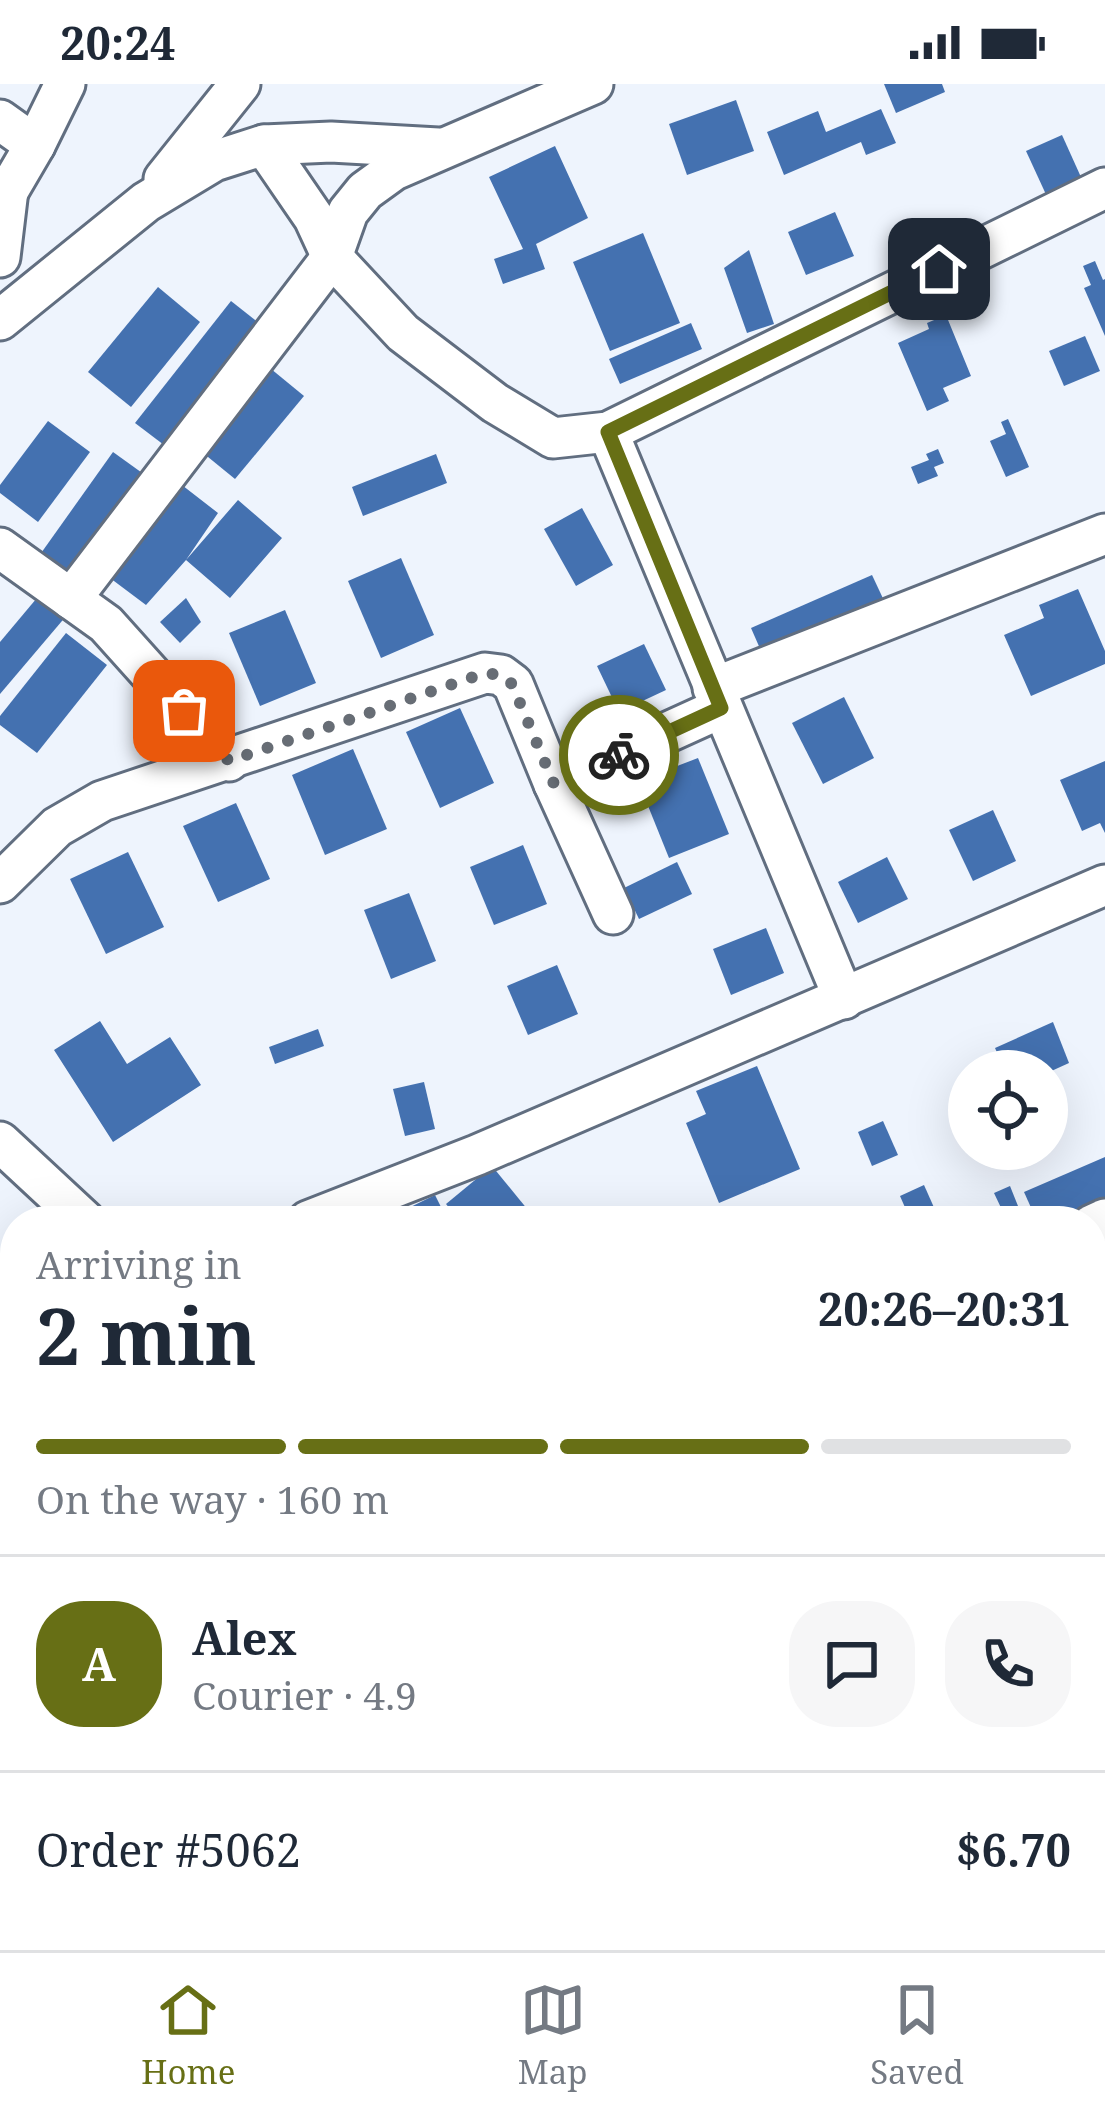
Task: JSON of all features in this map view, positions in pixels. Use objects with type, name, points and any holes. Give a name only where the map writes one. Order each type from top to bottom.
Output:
[{"type":"street","points":[[0,257],[4,198],[65,84]]},
{"type":"street","points":[[146,202],[240,84]]},
{"type":"street","points":[[71,599],[332,257],[348,212],[364,191],[394,170],[593,84]]},
{"type":"street","points":[[0,120],[35,145]]},
{"type":"street","points":[[0,320],[146,202],[214,161],[264,145],[331,142],[444,148]]},
{"type":"street","points":[[264,145],[314,218],[332,257],[403,333],[495,403],[553,438],[608,432],[1105,188]]},
{"type":"street","points":[[608,432],[844,999]]},
{"type":"street","points":[[554,784],[717,698],[1105,534]]},
{"type":"street","points":[[0,548],[106,623],[229,761]]},
{"type":"street","points":[[0,883],[57,827],[102,801],[485,673],[501,675],[512,684],[613,914]]},
{"type":"street","points":[[346,1206],[477,1155],[1105,885]]},
{"type":"street","points":[[0,1142],[69,1206]]},
{"type":"building","points":[[884,84],[942,84],[945,92],[896,113]]},
{"type":"building","points":[[736,100],[754,151],[687,175],[669,124]]},
{"type":"building","points":[[881,109],[896,143],[866,155],[861,142],[784,175],[767,132],[818,111],[826,132]]},
{"type":"building","points":[[1062,135],[1085,186],[1049,201],[1026,151]]},
{"type":"building","points":[[555,146],[588,218],[536,244],[545,269],[503,284],[494,259],[523,249],[489,177]]},
{"type":"building","points":[[835,212],[854,256],[806,275],[788,232]]},
{"type":"building","points":[[643,233],[680,323],[610,351],[573,262]]},
{"type":"building","points":[[749,250],[774,324],[747,333],[724,268]]},
{"type":"building","points":[[1095,261],[1105,279],[1105,336],[1084,288],[1091,285],[1083,266]]},
{"type":"building","points":[[158,287],[200,322],[131,407],[88,372]]},
{"type":"building","points":[[231,301],[260,324],[164,445],[135,423]]},
{"type":"building","points":[[946,315],[971,376],[943,388],[949,401],[927,411],[898,343]]},
{"type":"building","points":[[691,323],[702,349],[620,384],[609,359]]},
{"type":"building","points":[[1085,336],[1100,371],[1064,386],[1049,351]]},
{"type":"building","points":[[265,364],[304,396],[235,479],[197,448]]},
{"type":"building","points":[[1008,419],[1029,467],[1006,477],[990,441],[1006,434],[1001,422]]},
{"type":"building","points":[[48,421],[90,452],[38,522],[0,493],[0,485]]},
{"type":"building","points":[[938,449],[944,463],[934,467],[938,476],[918,484],[911,467],[929,460],[926,454]]},
{"type":"building","points":[[113,452],[145,475],[71,579],[39,556]]},
{"type":"building","points":[[436,454],[447,483],[363,516],[352,487]]},
{"type":"building","points":[[178,482],[218,513],[186,560],[146,605],[106,575]]},
{"type":"building","points":[[238,500],[282,538],[230,598],[186,560]]},
{"type":"building","points":[[582,508],[613,565],[576,586],[544,529]]},
{"type":"building","points":[[401,558],[434,635],[381,658],[348,581]]},
{"type":"building","points":[[872,575],[887,607],[765,660],[751,628]]},
{"type":"building","points":[[47,586],[73,608],[0,694],[0,642]]},
{"type":"building","points":[[1078,589],[1105,651],[1105,664],[1031,696],[1004,635],[1044,618],[1039,605]]},
{"type":"building","points":[[186,598],[201,622],[180,643],[160,622]]},
{"type":"building","points":[[285,610],[316,683],[260,706],[229,633]]},
{"type":"building","points":[[66,633],[107,665],[37,753],[0,725],[0,716]]},
{"type":"building","points":[[644,644],[666,690],[619,712],[597,666]]},
{"type":"building","points":[[844,697],[874,758],[823,784],[792,723]]},
{"type":"building","points":[[460,708],[494,783],[440,808],[406,732]]},
{"type":"building","points":[[353,749],[387,829],[325,855],[292,775]]},
{"type":"building","points":[[698,758],[729,834],[669,858],[638,781]]},
{"type":"building","points":[[1105,761],[1105,833],[1100,823],[1082,831],[1060,780]]},
{"type":"building","points":[[236,803],[270,879],[218,902],[183,826]]},
{"type":"building","points":[[993,810],[1016,861],[973,881],[949,830]]},
{"type":"building","points":[[523,845],[547,904],[494,925],[470,867]]},
{"type":"building","points":[[128,852],[164,927],[106,954],[70,879]]},
{"type":"building","points":[[887,857],[908,899],[858,923],[838,882]]},
{"type":"building","points":[[677,862],[692,894],[639,919],[624,888]]},
{"type":"building","points":[[409,893],[436,961],[391,979],[364,910]]},
{"type":"building","points":[[766,928],[784,973],[731,995],[713,949]]},
{"type":"building","points":[[557,965],[578,1014],[528,1035],[507,986]]},
{"type":"building","points":[[100,1021],[127,1064],[170,1037],[201,1085],[113,1142],[54,1050]]},
{"type":"building","points":[[1053,1022],[1064,1050],[996,1050]]},
{"type":"building","points":[[318,1029],[324,1046],[275,1064],[269,1047]]},
{"type":"building","points":[[757,1066],[800,1169],[719,1203],[686,1123],[706,1114],[696,1091]]},
{"type":"building","points":[[424,1082],[435,1129],[405,1136],[393,1089]]},
{"type":"building","points":[[883,1121],[898,1155],[872,1166],[858,1132]]},
{"type":"building","points":[[1105,1157],[1105,1202],[1096,1206],[1030,1206],[1024,1192]]},
{"type":"building","points":[[492,1166],[525,1206],[448,1206]]},
{"type":"building","points":[[924,1185],[933,1206],[904,1206],[900,1196]]},
{"type":"building","points":[[1010,1186],[1018,1206],[1000,1206],[994,1193]]},
{"type":"building","points":[[435,1195],[440,1206],[413,1206]]},
{"type":"way so far","points":[[184,711],[229,761],[485,673],[501,675],[512,684],[554,784],[619,755]]},
{"type":"route","points":[[619,755],[721,708],[608,432],[939,269]]}]
